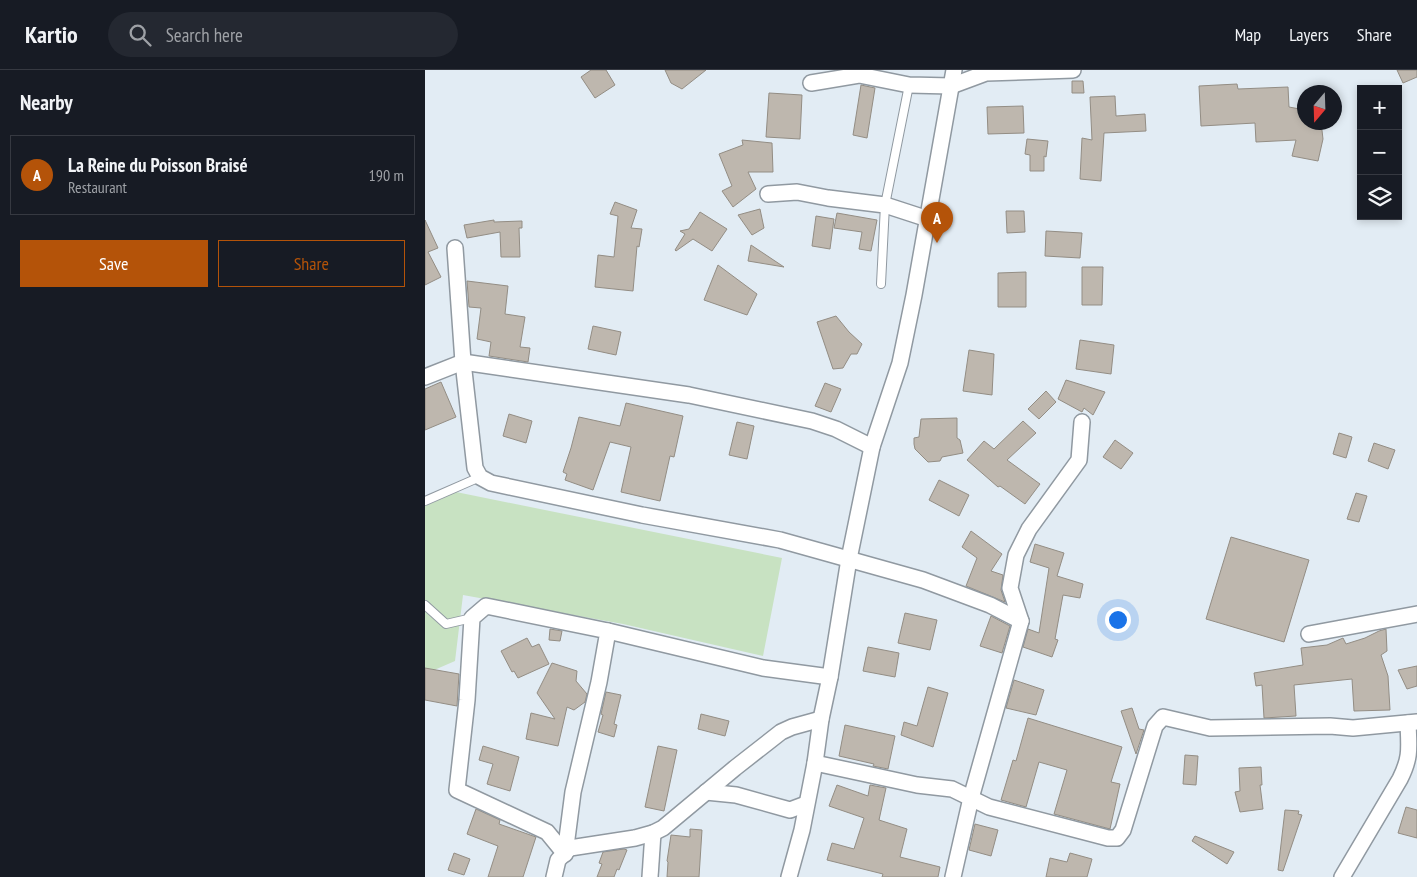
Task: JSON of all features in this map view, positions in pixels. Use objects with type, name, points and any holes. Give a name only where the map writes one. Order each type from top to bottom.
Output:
[{"type":"street","points":[[789,877],[815,763],[849,559],[872,447],[900,363],[954,70]]},
{"type":"street","points":[[811,83],[859,75],[909,85],[951,86],[986,73],[1073,70]]},
{"type":"street","points":[[767,194],[797,192],[827,198],[885,205],[928,219]]},
{"type":"street","points":[[455,248],[463,362],[475,468],[479,477],[491,483],[642,515],[780,540],[923,580],[990,605],[1021,621]]},
{"type":"street","points":[[425,377],[463,362],[689,395],[813,421],[836,428],[872,447]]},
{"type":"street","points":[[953,877],[971,798],[1021,621],[1010,588],[1016,555],[1029,529],[1079,460],[1082,422]]},
{"type":"street","points":[[565,854],[547,832],[457,790],[467,700],[472,618],[486,606],[608,631],[763,668],[830,677]]},
{"type":"street","points":[[1309,634],[1417,614]]},
{"type":"street","points":[[565,854],[573,792],[599,682],[608,631]]},
{"type":"street","points":[[815,763],[917,785],[952,789],[989,807],[1108,838],[1117,838],[1123,830],[1155,726],[1163,718],[1210,728],[1330,726],[1353,728],[1412,722],[1409,754],[1400,779],[1342,877]]},
{"type":"street","points":[[554,877],[558,860],[570,848],[653,834],[663,828],[781,732],[821,719]]},
{"type":"street","points":[[706,792],[737,795],[789,810],[807,804]]},
{"type":"street","points":[[650,877],[653,834]]},
{"type":"lane","points":[[881,284],[885,205],[909,85]]},
{"type":"lane","points":[[425,501],[479,477]]},
{"type":"lane","points":[[425,605],[445,624],[472,618]]},
{"type":"green space","points":[[456,492],[782,558],[763,656],[623,624],[463,595],[455,661],[425,674],[425,506]]},
{"type":"building","points":[[591,70],[606,70],[615,85],[595,98],[581,77]]},
{"type":"building","points":[[665,70],[706,70],[682,89],[671,83]]},
{"type":"building","points":[[1397,70],[1417,70],[1417,77],[1403,83]]},
{"type":"building","points":[[1072,81],[1083,81],[1084,93],[1072,93]]},
{"type":"building","points":[[1237,84],[1238,89],[1288,87],[1289,107],[1297,108],[1297,130],[1322,130],[1323,139],[1318,161],[1292,156],[1296,140],[1256,142],[1255,123],[1201,126],[1199,86]]},
{"type":"building","points":[[861,85],[875,88],[867,138],[853,135]]},
{"type":"building","points":[[769,93],[802,95],[800,139],[766,137]]},
{"type":"building","points":[[1115,96],[1116,116],[1145,114],[1146,131],[1104,133],[1101,181],[1080,179],[1082,138],[1092,140],[1090,97]]},
{"type":"building","points":[[1023,106],[1024,133],[988,134],[987,107]]},
{"type":"building","points":[[1027,139],[1048,141],[1046,157],[1044,156],[1044,171],[1030,171],[1030,155],[1025,154]]},
{"type":"building","points":[[742,140],[772,143],[773,172],[748,172],[756,189],[733,207],[722,191],[732,186],[719,154],[743,145]]},
{"type":"building","points":[[615,202],[637,210],[631,228],[642,229],[639,247],[637,246],[633,291],[595,287],[598,255],[614,257],[618,216],[610,214]]},
{"type":"building","points":[[760,209],[764,228],[752,235],[738,215]]},
{"type":"building","points":[[1006,211],[1024,211],[1025,232],[1007,233]]},
{"type":"building","points":[[700,212],[727,229],[712,251],[693,239],[676,251],[685,234],[680,231],[689,229]]},
{"type":"building","points":[[837,213],[877,220],[871,251],[859,249],[862,232],[834,228]]},
{"type":"building","points":[[816,216],[834,219],[830,249],[812,246]]},
{"type":"building","points":[[425,220],[438,248],[428,252],[441,277],[425,285]]},
{"type":"building","points":[[494,220],[494,222],[522,221],[522,228],[519,228],[520,257],[501,257],[500,232],[467,238],[464,225]]},
{"type":"building","points":[[1046,231],[1082,233],[1080,258],[1045,256]]},
{"type":"building","points":[[751,245],[784,267],[748,261]]},
{"type":"building","points":[[718,265],[757,294],[747,315],[704,300]]},
{"type":"building","points":[[1082,267],[1103,267],[1102,305],[1082,305]]},
{"type":"building","points":[[1026,272],[1026,307],[998,307],[998,273]]},
{"type":"building","points":[[467,281],[508,286],[505,314],[525,317],[520,347],[530,348],[528,362],[489,356],[491,342],[477,339],[481,308],[469,307]]},
{"type":"building","points":[[836,316],[862,344],[857,354],[851,354],[843,368],[833,369],[817,322]]},
{"type":"building","points":[[593,326],[621,332],[616,355],[588,349]]},
{"type":"building","points":[[1080,340],[1114,345],[1111,374],[1076,369]]},
{"type":"building","points":[[969,350],[994,354],[992,395],[963,391]]},
{"type":"building","points":[[1066,380],[1105,392],[1093,415],[1084,408],[1082,412],[1058,399]]},
{"type":"building","points":[[441,382],[456,417],[425,430],[425,389]]},
{"type":"building","points":[[825,383],[841,389],[831,412],[815,406]]},
{"type":"building","points":[[1046,391],[1056,402],[1039,419],[1028,409]]},
{"type":"building","points":[[626,403],[683,416],[674,457],[670,456],[660,501],[621,492],[631,447],[610,442],[593,490],[565,480],[567,474],[563,472],[579,417],[620,426]]},
{"type":"building","points":[[509,414],[532,421],[526,443],[503,436]]},
{"type":"building","points":[[957,418],[957,438],[960,440],[963,453],[942,457],[940,461],[928,462],[915,449],[914,444],[914,438],[919,437],[921,419]]},
{"type":"building","points":[[1023,421],[1036,433],[1007,460],[1040,484],[1025,504],[1000,486],[998,487],[967,460],[984,441],[994,449]]},
{"type":"building","points":[[737,422],[754,426],[747,459],[729,455]]},
{"type":"building","points":[[1339,433],[1352,437],[1346,458],[1333,454]]},
{"type":"building","points":[[1115,440],[1133,453],[1121,469],[1103,457]]},
{"type":"building","points":[[1374,443],[1395,450],[1388,469],[1368,461]]},
{"type":"building","points":[[939,480],[969,495],[959,516],[929,500]]},
{"type":"building","points":[[1356,493],[1367,496],[1359,522],[1347,519]]},
{"type":"building","points":[[971,531],[1002,554],[991,571],[1003,575],[1001,590],[1005,602],[966,586],[977,558],[962,547]]},
{"type":"building","points":[[1231,537],[1309,560],[1284,642],[1206,619]]},
{"type":"building","points":[[1035,544],[1064,553],[1057,576],[1083,584],[1080,598],[1063,595],[1055,639],[1058,640],[1052,657],[1023,647],[1028,629],[1039,633],[1049,568],[1030,562]]},
{"type":"building","points":[[905,613],[937,620],[930,650],[898,643]]},
{"type":"building","points":[[991,616],[1010,626],[1002,653],[980,646]]},
{"type":"building","points":[[550,629],[562,631],[560,641],[549,640]]},
{"type":"building","points":[[1386,629],[1387,651],[1381,655],[1388,676],[1390,710],[1354,711],[1352,679],[1294,685],[1296,716],[1264,718],[1262,685],[1256,686],[1254,673],[1303,665],[1301,648],[1327,645],[1343,638],[1346,644]]},
{"type":"building","points":[[527,638],[532,647],[539,644],[549,664],[518,678],[514,671],[512,672],[501,651]]},
{"type":"building","points":[[868,647],[899,653],[895,677],[863,671]]},
{"type":"building","points":[[552,663],[577,671],[576,681],[587,694],[585,702],[574,710],[567,707],[558,746],[526,739],[531,713],[555,719],[537,693]]},
{"type":"building","points":[[1417,666],[1417,686],[1407,689],[1398,670]]},
{"type":"building","points":[[425,668],[459,674],[457,706],[425,700]]},
{"type":"building","points":[[1014,680],[1044,690],[1036,715],[1006,708]]},
{"type":"building","points":[[928,687],[948,693],[933,747],[901,735],[904,722],[917,726]]},
{"type":"building","points":[[606,692],[621,695],[614,724],[617,725],[614,737],[598,732],[603,715],[601,714]]},
{"type":"building","points":[[1132,708],[1139,729],[1144,730],[1136,754],[1121,711]]},
{"type":"building","points":[[701,714],[729,721],[725,736],[698,729]]},
{"type":"building","points":[[1028,718],[1122,747],[1111,782],[1120,784],[1110,829],[1054,814],[1067,770],[1039,762],[1026,807],[1001,800],[1013,760],[1016,761]]},
{"type":"building","points":[[845,725],[895,736],[888,769],[839,756]]},
{"type":"building","points":[[483,746],[519,757],[510,791],[487,784],[493,764],[479,760]]},
{"type":"building","points":[[658,746],[677,750],[664,811],[645,807]]},
{"type":"building","points":[[1185,755],[1198,756],[1196,785],[1183,784]]},
{"type":"building","points":[[1261,767],[1262,785],[1260,785],[1263,809],[1240,812],[1235,792],[1240,791],[1239,768]]},
{"type":"building","points":[[837,785],[868,796],[870,785],[886,788],[879,820],[907,829],[900,857],[940,867],[938,877],[882,877],[883,874],[827,860],[832,843],[854,849],[864,818],[829,806]]},
{"type":"building","points":[[1406,807],[1417,810],[1417,838],[1398,833]]},
{"type":"building","points":[[476,809],[500,820],[499,824],[536,837],[523,877],[488,877],[498,846],[467,834]]},
{"type":"building","points":[[1285,810],[1299,811],[1298,814],[1302,815],[1283,871],[1278,870]]},
{"type":"building","points":[[975,824],[998,830],[991,856],[969,850]]},
{"type":"building","points":[[690,829],[702,830],[699,877],[667,877],[667,861],[671,835],[690,837]]},
{"type":"building","points":[[1195,836],[1234,852],[1227,864],[1192,841]]},
{"type":"building","points":[[627,850],[614,877],[597,877],[602,864],[599,863],[603,852]]},
{"type":"building","points":[[454,853],[470,859],[464,875],[448,870]]},
{"type":"building","points":[[1070,853],[1092,859],[1087,877],[1046,877],[1050,858],[1067,862]]},
{"type":"place","name":"La Reine du Poisson Braisé","points":[[937,243]]}]
